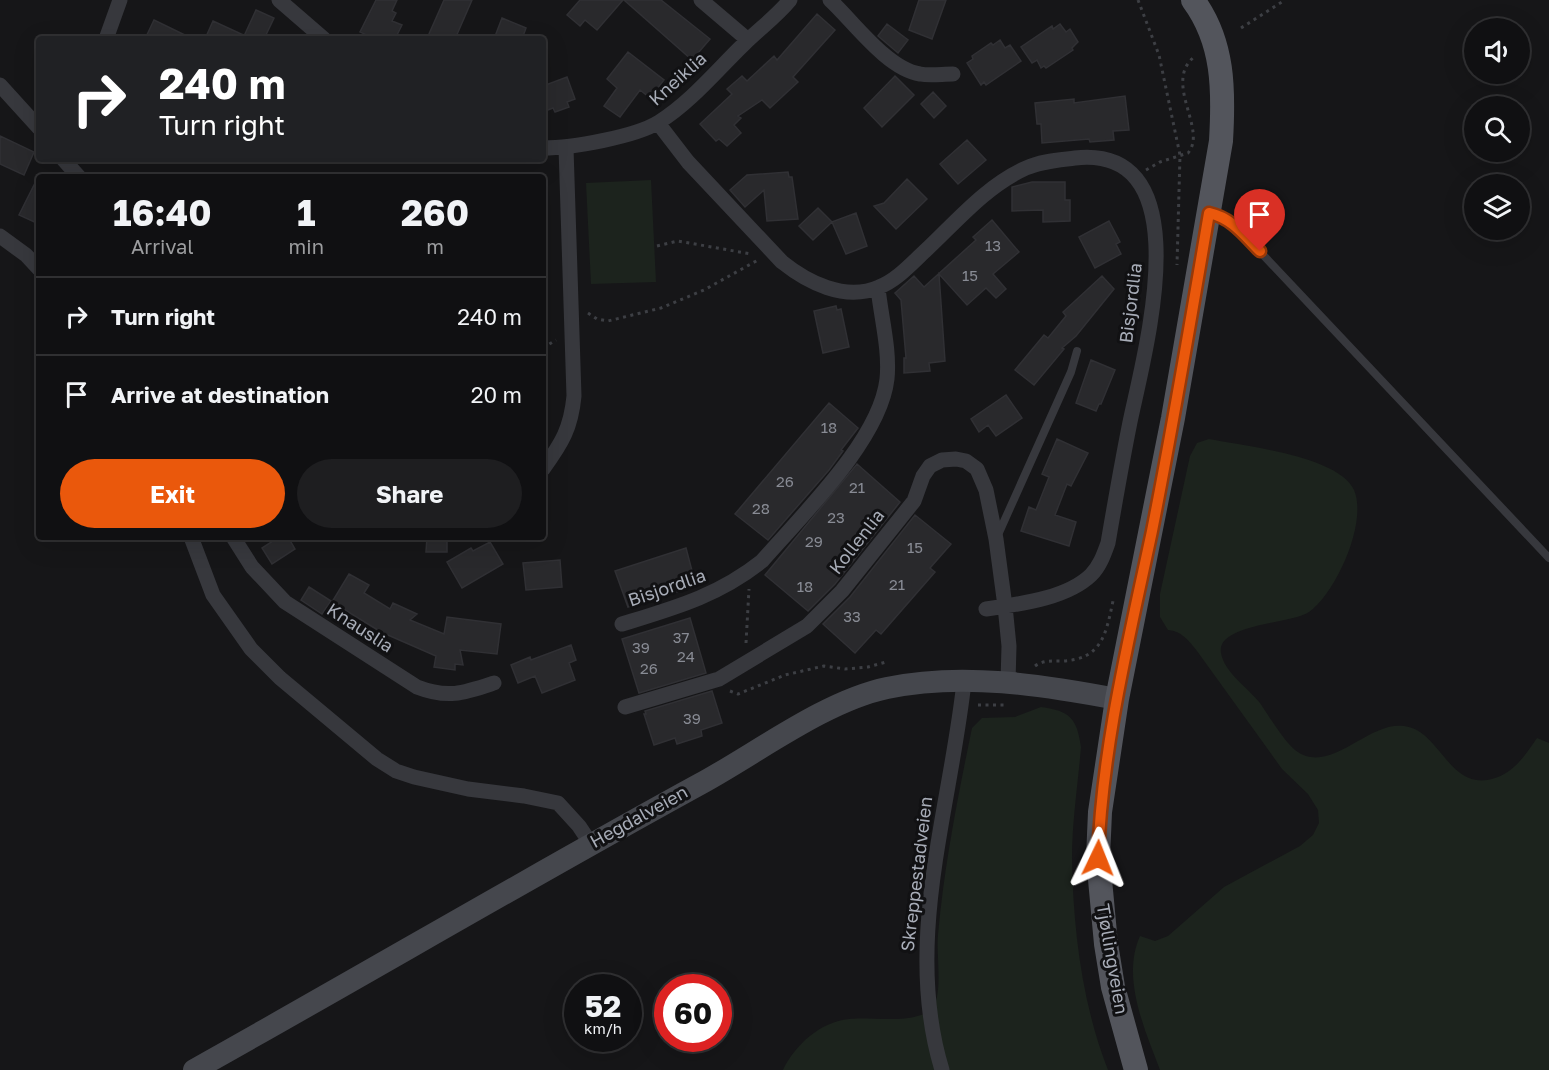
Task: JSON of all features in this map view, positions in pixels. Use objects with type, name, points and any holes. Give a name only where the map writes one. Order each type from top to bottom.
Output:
[{"type":"main road","name":"Tjøllingveien","points":[[1136,1070],[1113,987],[1104,934],[1098,858],[1102,786],[1173,418],[1221,141],[1222,72],[1210,27],[1193,0]]},
{"type":"street","points":[[107,36],[120,0]]},
{"type":"street","points":[[279,0],[321,36]]},
{"type":"street","points":[[701,0],[748,40]]},
{"type":"street","name":"Kneiklia","points":[[546,148],[566,148],[658,123],[697,91],[748,40],[775,19],[790,0]]},
{"type":"street","points":[[830,0],[880,51],[897,63],[918,74],[953,74]]},
{"type":"street","points":[[0,85],[36,125]]},
{"type":"street","points":[[658,123],[688,162],[782,262],[799,276],[815,284],[837,290],[858,291],[878,288],[900,275],[986,193],[1028,167],[1048,161],[1096,157],[1121,164],[1137,177]]},
{"type":"street","points":[[546,465],[561,444],[572,421],[574,396],[566,148]]},
{"type":"street","points":[[66,162],[76,174]]},
{"type":"street","name":"Bisjordlia","points":[[986,609],[1063,591],[1090,576],[1100,564],[1108,543],[1151,323],[1156,285],[1156,255],[1149,208],[1137,177]]},
{"type":"street","points":[[0,236],[26,255],[36,266]]},
{"type":"street","name":"Bisjordlia","points":[[622,624],[697,601],[747,573],[762,561],[844,465],[873,422],[882,400],[887,360],[878,288]]},
{"type":"street","name":"Kollenlia","points":[[625,707],[724,676],[807,626],[842,591],[914,501],[923,476],[930,466],[942,460],[966,461],[977,469],[986,490],[996,539],[1005,606],[1009,645],[1008,682]]},
{"type":"street","points":[[192,540],[213,596],[251,649],[280,678],[377,759],[396,771],[414,777],[468,789],[558,803],[579,826],[591,844]]},
{"type":"street","name":"Knauslia","points":[[235,540],[252,567],[285,602],[417,687],[434,694],[449,695],[494,683]]},
{"type":"street","name":"Hegdalveien","points":[[195,1070],[591,844],[851,700],[885,688],[921,682],[1008,682],[1117,699]]},
{"type":"street","name":"Skreppestadveien","points":[[942,1070],[929,1012],[926,945],[944,804],[964,682]]},
{"type":"lane","points":[[1209,213],[1222,216],[1233,223],[1549,558]]},
{"type":"lane","points":[[996,539],[1071,372],[1077,351]]},
{"type":"path","points":[[1138,0],[1159,55],[1180,155]]},
{"type":"path","points":[[1241,28],[1285,0]]},
{"type":"path","points":[[1137,177],[1160,162],[1188,153],[1194,145],[1183,80],[1188,64],[1194,57]]},
{"type":"path","points":[[572,301],[603,321],[644,313],[704,290],[761,259],[752,254],[678,241],[657,246]]},
{"type":"path","points":[[744,664],[749,586],[747,573]]},
{"type":"path","points":[[724,676],[731,693],[738,694],[785,675],[824,666],[845,669],[868,667],[886,662]]},
{"type":"shaded area","points":[[651,180],[656,282],[591,284],[586,183]]},
{"type":"shaded area","points":[[1209,439],[1266,449],[1311,461],[1345,478],[1354,490],[1357,520],[1353,538],[1339,573],[1319,603],[1300,616],[1242,630],[1230,636],[1223,643],[1221,653],[1227,667],[1260,703],[1290,746],[1308,757],[1322,757],[1335,753],[1376,731],[1404,726],[1426,737],[1462,775],[1474,780],[1487,780],[1510,770],[1522,759],[1537,738],[1549,743],[1549,1070],[1160,1070],[1142,1021],[1134,986],[1135,952],[1140,936],[1155,941],[1168,936],[1224,887],[1300,846],[1313,835],[1319,823],[1318,810],[1308,794],[1282,769],[1197,651],[1181,634],[1168,630],[1160,617],[1160,594],[1190,456],[1197,443]]},
{"type":"shaded area","points":[[1041,707],[1059,711],[1070,718],[1077,729],[1081,747],[1072,844],[1074,911],[1085,992],[1108,1070],[783,1070],[794,1052],[810,1036],[828,1025],[858,1018],[905,1018],[926,1013],[933,1007],[938,993],[938,935],[944,883],[972,728],[982,718],[1015,717]]},
{"type":"building","points":[[376,0],[397,0],[392,11],[396,13],[392,21],[402,25],[396,36],[369,36],[360,32]]},
{"type":"building","points":[[444,0],[472,0],[456,36],[429,34]]},
{"type":"building","points":[[580,0],[623,0],[597,30],[585,20],[580,26],[567,15]]},
{"type":"building","points":[[624,0],[661,0],[710,39],[692,60]]},
{"type":"building","points":[[919,0],[946,0],[932,39],[909,30]]},
{"type":"building","points":[[256,10],[274,18],[265,36],[245,34]]},
{"type":"building","points":[[817,14],[835,30],[793,77],[798,82],[770,108],[762,100],[738,116],[741,118],[734,125],[741,133],[727,146],[719,139],[716,141],[700,124],[732,94],[727,89],[742,76],[747,81],[774,56],[777,60]]},
{"type":"building","points":[[502,18],[526,28],[523,36],[495,36]]},
{"type":"building","points":[[154,20],[187,36],[146,36]]},
{"type":"building","points":[[213,21],[246,36],[206,36]]},
{"type":"building","points":[[887,24],[908,40],[898,53],[878,36]]},
{"type":"building","points":[[1060,24],[1066,32],[1070,29],[1078,42],[1072,48],[1073,50],[1046,68],[1044,66],[1041,68],[1037,60],[1032,63],[1021,47],[1052,26],[1053,29]]},
{"type":"building","points":[[1000,40],[1005,48],[1010,45],[1021,61],[986,85],[984,82],[981,85],[967,63],[973,59],[972,56],[991,43],[993,45]]},
{"type":"building","points":[[628,52],[664,80],[650,98],[640,90],[620,117],[604,106],[617,88],[607,79]]},
{"type":"building","points":[[895,76],[914,95],[882,127],[864,108]]},
{"type":"building","points":[[567,77],[575,99],[567,102],[569,107],[555,112],[553,108],[546,111],[546,85]]},
{"type":"building","points":[[933,92],[946,106],[934,118],[921,104]]},
{"type":"building","points":[[1125,96],[1129,130],[1113,131],[1114,140],[1090,142],[1089,139],[1042,143],[1041,124],[1037,124],[1035,103],[1074,99],[1074,103]]},
{"type":"building","points":[[0,136],[34,152],[24,175],[0,164]]},
{"type":"building","points":[[967,140],[986,160],[958,184],[940,164]]},
{"type":"building","points":[[788,172],[789,177],[792,177],[798,219],[767,221],[764,190],[745,207],[730,190],[747,175]]},
{"type":"building","points":[[907,179],[927,199],[896,229],[874,206],[884,203]]},
{"type":"building","points":[[36,181],[36,223],[19,215]]},
{"type":"building","points":[[1032,182],[1065,182],[1065,200],[1070,200],[1070,221],[1043,222],[1043,210],[1012,211],[1012,187]]},
{"type":"building","points":[[818,208],[832,222],[813,240],[799,226]]},
{"type":"building","points":[[856,213],[867,246],[846,254],[832,222]]},
{"type":"building","points":[[992,220],[1019,252],[993,274],[1006,289],[996,298],[986,288],[967,305],[939,274],[945,361],[929,363],[930,371],[904,373],[904,358],[906,358],[901,300],[895,293],[914,276],[924,287],[976,240],[973,237]]},
{"type":"building","points":[[1109,221],[1120,242],[1116,244],[1121,254],[1095,268],[1079,237]]},
{"type":"building","points":[[1102,276],[1114,289],[1076,336],[1062,348],[1064,349],[1034,385],[1015,370],[1044,335],[1048,338],[1066,316],[1063,312]]},
{"type":"building","points":[[836,306],[837,310],[841,309],[849,347],[823,353],[814,311]]},
{"type":"building","points":[[1091,360],[1115,370],[1096,411],[1076,403]]},
{"type":"building","points":[[1006,395],[1022,418],[996,436],[988,425],[979,432],[971,419]]},
{"type":"building","points":[[829,403],[858,428],[829,470],[768,540],[735,514]]},
{"type":"building","points":[[1057,439],[1088,453],[1071,486],[1067,484],[1055,515],[1076,522],[1069,546],[1021,531],[1029,507],[1036,510],[1049,477],[1042,474]]},
{"type":"building","points":[[857,464],[900,502],[835,584],[808,611],[765,575]]},
{"type":"building","points":[[915,515],[951,544],[930,568],[935,572],[881,634],[876,630],[855,653],[823,624],[850,597]]},
{"type":"building","points":[[274,540],[290,540],[295,549],[272,564],[262,548]]},
{"type":"building","points":[[427,540],[447,540],[447,552],[426,552]]},
{"type":"building","points":[[490,542],[503,564],[462,588],[447,562],[471,548],[473,551]]},
{"type":"building","points":[[686,548],[696,586],[628,607],[615,571]]},
{"type":"building","points":[[560,560],[562,587],[526,590],[523,563]]},
{"type":"building","points":[[349,574],[369,585],[364,593],[390,609],[393,603],[417,614],[410,620],[444,634],[447,617],[501,624],[497,654],[460,650],[463,665],[455,664],[455,670],[434,667],[436,656],[381,632],[332,602]]},
{"type":"building","points":[[309,587],[331,601],[322,614],[301,600]]},
{"type":"building","points":[[690,618],[706,673],[639,693],[622,639]]},
{"type":"building","points":[[571,645],[576,660],[569,663],[575,680],[542,693],[535,676],[518,683],[511,665]]},
{"type":"building","points":[[712,691],[722,723],[701,730],[702,736],[677,744],[675,738],[654,745],[645,711]]},
{"type":"route","points":[[1098,858],[1102,786],[1173,418],[1209,213],[1222,216],[1233,223],[1260,251]]}]
